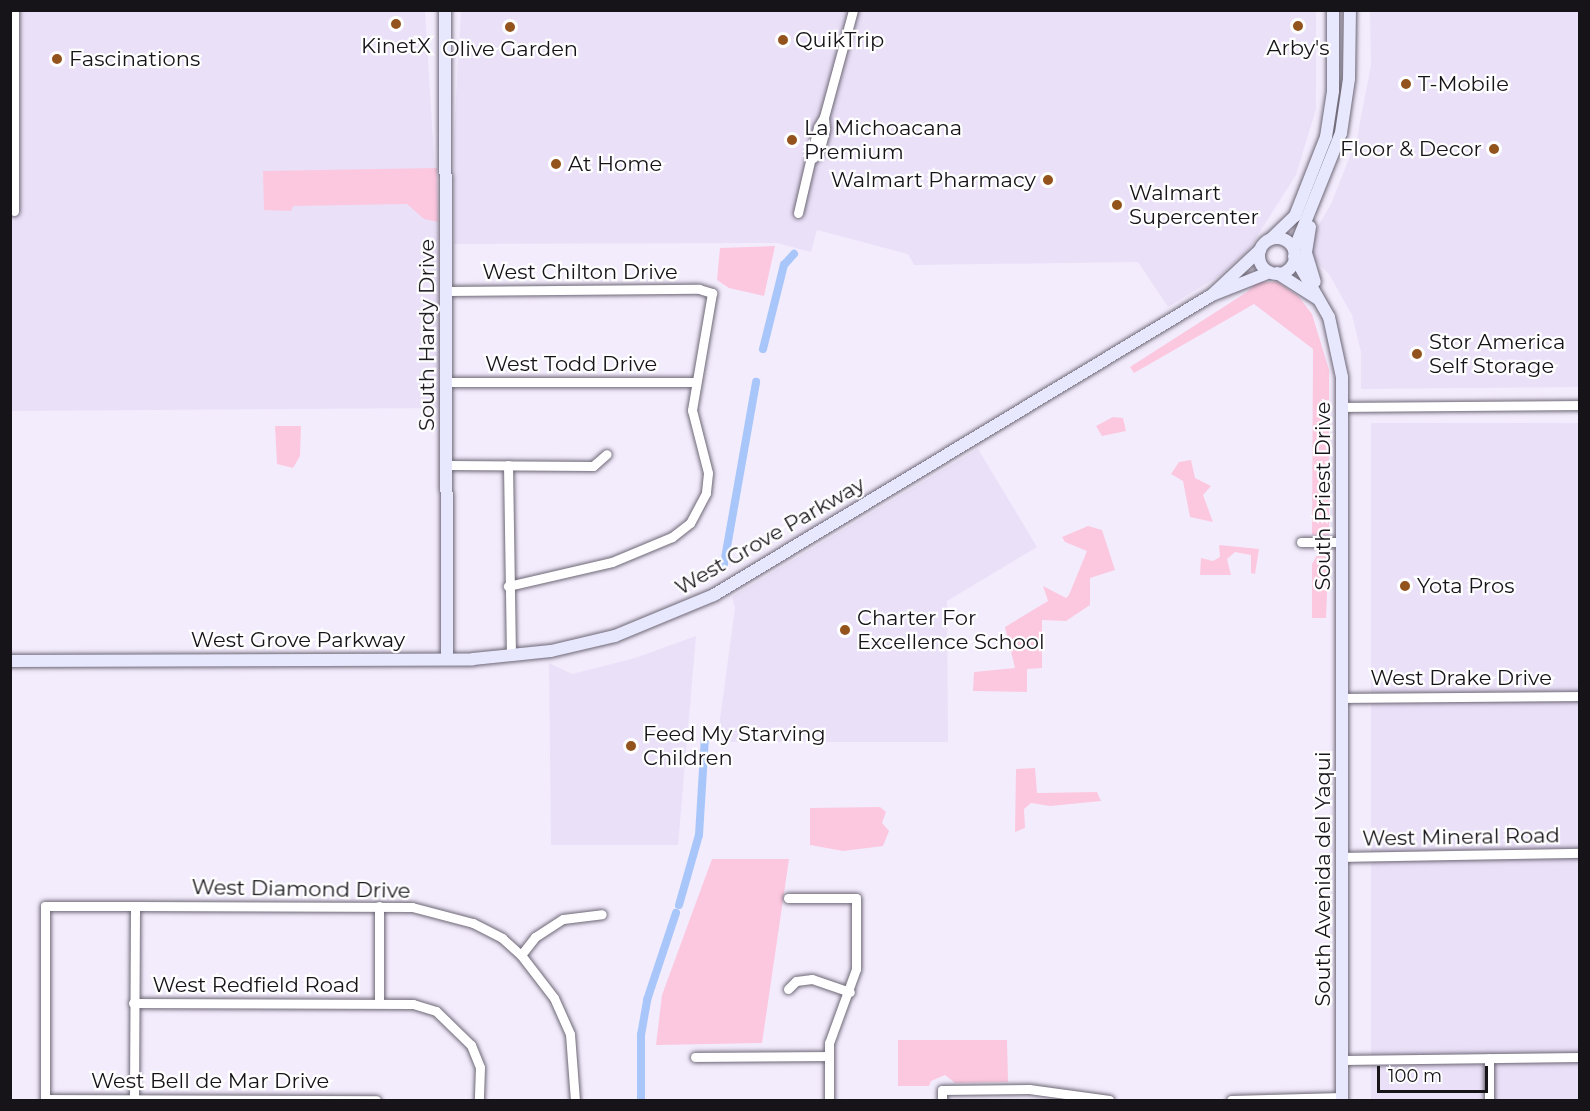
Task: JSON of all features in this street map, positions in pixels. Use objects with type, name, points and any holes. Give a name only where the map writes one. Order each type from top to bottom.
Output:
[{"type":"street","points":[[14,10],[14,211]]},
{"type":"street","name":"South Hardy Drive","points":[[445,10],[447,658]]},
{"type":"street","points":[[798,213],[813,158],[818,127],[824,117],[853,10]]},
{"type":"street","points":[[1321,304],[1259,261],[1260,250],[1295,216],[1326,137],[1333,91],[1334,10]]},
{"type":"street","points":[[1274,273],[1291,266],[1294,253],[1338,144],[1349,79],[1350,10]]},
{"type":"street","points":[[1333,91],[1338,105],[1333,136],[1338,144]]},
{"type":"street","points":[[1319,193],[1306,253],[1321,304]]},
{"type":"street","points":[[1272,238],[1287,241],[1294,253]]},
{"type":"street","name":"West Grove Parkway","points":[[1212,296],[1260,250]]},
{"type":"street","name":"South Priest Drive","points":[[1294,253],[1321,304],[1340,357],[1342,698]]},
{"type":"street","name":"West Grove Parkway","points":[[10,661],[511,656],[615,636],[719,592],[1212,296],[1274,273]]},
{"type":"street","name":"West Chilton Drive","points":[[447,291],[699,289],[712,293],[696,382]]},
{"type":"street","name":"West Todd Drive","points":[[447,382],[696,382]]},
{"type":"street","points":[[508,586],[612,562],[672,537],[699,510],[708,473],[692,410],[696,382]]},
{"type":"street","points":[[1342,407],[1580,405]]},
{"type":"street","points":[[448,465],[593,466],[607,454]]},
{"type":"street","points":[[508,465],[508,586],[511,656]]},
{"type":"street","points":[[1301,542],[1342,542]]},
{"type":"street","name":"West Drake Drive","points":[[1342,698],[1580,696]]},
{"type":"street","name":"South Avenida del Yaqui","points":[[1342,698],[1342,1060]]},
{"type":"street","name":"West Mineral Road","points":[[1342,857],[1580,853]]},
{"type":"street","points":[[788,898],[856,898],[856,969],[850,992],[835,1017],[829,1056],[829,1101]]},
{"type":"street","name":"West Diamond Drive","points":[[45,1100],[45,906],[379,906],[452,915],[502,938],[521,955]]},
{"type":"street","points":[[134,1099],[135,906]]},
{"type":"street","points":[[379,906],[379,1003]]},
{"type":"street","points":[[575,1101],[570,1034],[545,983],[521,955],[535,937],[563,919],[602,915]]},
{"type":"street","points":[[788,989],[796,981],[812,979],[850,992]]},
{"type":"street","name":"West Redfield Road","points":[[133,1003],[413,1004],[436,1011],[453,1024],[471,1045],[480,1067],[479,1101]]},
{"type":"street","points":[[695,1057],[829,1056]]},
{"type":"street","points":[[1231,1101],[1342,1099],[1342,1060],[1580,1057]]},
{"type":"street","points":[[1489,1058],[1489,1101]]},
{"type":"street","points":[[942,1101],[942,1090],[1029,1089],[1109,1101]]},
{"type":"street","name":"West Bell de Mar Drive","points":[[45,1100],[376,1100]]},
{"type":"shaded area","points":[[10,11],[425,11],[438,222],[440,408],[11,411]]},
{"type":"shaded area","points":[[461,11],[1316,11],[1316,109],[1296,175],[1247,252],[1220,275],[1168,307],[1138,262],[914,265],[908,254],[817,230],[811,252],[777,243],[454,244],[454,136]]},
{"type":"shaded area","points":[[1370,11],[1579,11],[1579,387],[1361,389],[1361,352],[1352,315],[1329,274],[1304,250],[1331,204],[1357,138],[1371,65]]},
{"type":"shaded area","points":[[437,168],[438,222],[424,219],[407,204],[293,206],[291,211],[264,210],[263,171]]},
{"type":"shaded area","points":[[775,246],[764,296],[729,288],[717,280],[720,248]]},
{"type":"shaded area","points":[[1257,282],[1278,282],[1298,296],[1312,314],[1329,370],[1329,535],[1312,535],[1313,349],[1254,304],[1134,373],[1130,367],[1247,292]]},
{"type":"shaded area","points":[[1113,417],[1123,418],[1126,431],[1102,436],[1096,426]]},
{"type":"shaded area","points":[[1371,423],[1579,423],[1579,1100],[1371,1100]]},
{"type":"shaded area","points":[[275,426],[301,426],[300,456],[293,468],[277,464]]},
{"type":"shaded area","points":[[978,449],[1037,547],[947,601],[948,742],[717,742],[735,608],[732,597]]},
{"type":"shaded area","points":[[1191,460],[1195,478],[1211,486],[1203,495],[1213,522],[1190,517],[1183,481],[1171,474],[1179,462]]},
{"type":"shaded area","points":[[1088,526],[1102,530],[1115,570],[1090,578],[1090,605],[1066,621],[1042,620],[1042,668],[1027,669],[1027,692],[973,691],[974,672],[1015,668],[1005,627],[1048,601],[1043,586],[1066,598],[1069,595],[1087,551],[1065,542],[1062,537]]},
{"type":"shaded area","points":[[1219,545],[1259,549],[1255,574],[1251,573],[1251,555],[1235,552],[1227,559],[1231,575],[1200,575],[1201,558],[1213,561],[1220,557]]},
{"type":"shaded area","points":[[1321,548],[1329,549],[1326,618],[1312,618],[1312,564]]},
{"type":"shaded area","points":[[696,636],[678,845],[551,845],[549,663],[572,674],[635,658]]},
{"type":"shaded area","points":[[1035,768],[1037,793],[1097,792],[1101,801],[1050,806],[1031,803],[1024,809],[1025,828],[1015,832],[1016,769]]},
{"type":"shaded area","points":[[880,807],[886,812],[882,823],[889,831],[883,846],[843,851],[810,845],[810,808]]},
{"type":"shaded area","points":[[712,859],[789,859],[762,1043],[656,1045],[662,995]]},
{"type":"shaded area","points":[[898,1040],[1007,1040],[1008,1082],[955,1083],[945,1075],[931,1081],[929,1086],[898,1086]]},
{"type":"waterway","points":[[763,349],[784,265],[794,254]]},
{"type":"waterway","points":[[724,564],[756,382]]},
{"type":"waterway","points":[[679,905],[699,835],[705,738]]},
{"type":"waterway","points":[[641,1100],[641,1035],[647,1000],[676,913]]},
{"type":"place","name":"KinetX","points":[[396,24]]},
{"type":"place","name":"Arby's","points":[[1298,26]]},
{"type":"place","name":"Olive Garden","points":[[510,27]]},
{"type":"place","name":"QuikTrip","points":[[783,40]]},
{"type":"place","name":"Fascinations","points":[[57,59]]},
{"type":"place","name":"T-Mobile","points":[[1406,84]]},
{"type":"place","name":"La Michoacana Premium","points":[[792,140]]},
{"type":"place","name":"Floor & Decor","points":[[1494,149]]},
{"type":"place","name":"At Home","points":[[556,164]]},
{"type":"place","name":"Walmart Pharmacy","points":[[1048,180]]},
{"type":"place","name":"Walmart Supercenter","points":[[1117,205]]},
{"type":"place","name":"Stor America Self Storage","points":[[1417,354]]},
{"type":"place","name":"Yota Pros","points":[[1405,586]]},
{"type":"place","name":"Charter For Excellence School","points":[[845,630]]},
{"type":"place","name":"Feed My Starving Children","points":[[631,746]]}]
